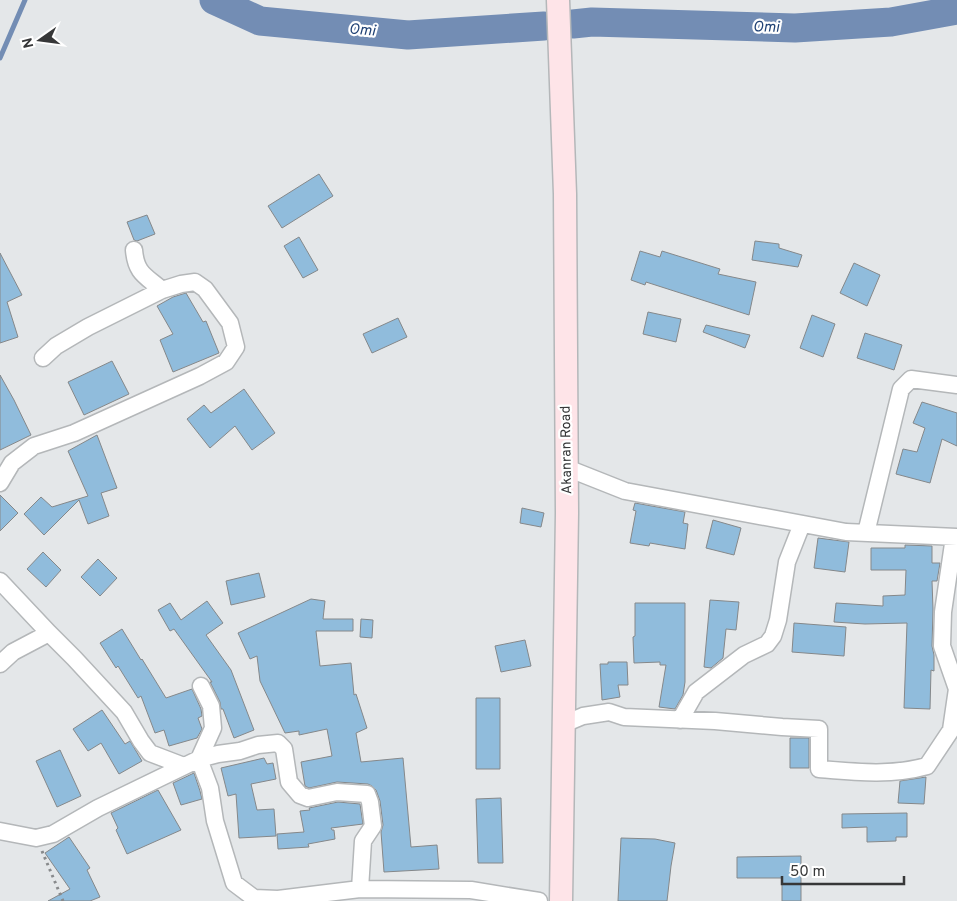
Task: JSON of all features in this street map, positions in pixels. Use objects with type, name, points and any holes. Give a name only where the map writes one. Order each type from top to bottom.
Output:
[{"type":"main road","name":"Akanran Road","points":[[558,0],[565,194],[567,468],[561,901]]},
{"type":"street","points":[[134,250],[135,260],[144,276],[162,290]]},
{"type":"street","points":[[0,483],[12,463],[34,446],[83,428],[200,376],[226,362],[236,347],[230,323],[205,289],[195,282],[162,290],[88,327],[56,346],[43,358]]},
{"type":"street","points":[[866,533],[901,389],[911,379],[957,385]]},
{"type":"street","points":[[564,724],[582,716],[609,712],[624,717],[715,721],[819,729],[819,769],[865,773],[911,771],[927,766],[954,730],[957,688],[942,646],[943,612],[956,537],[846,532],[625,491],[567,468]]},
{"type":"street","points":[[680,720],[696,692],[744,655],[767,644],[773,636],[778,620],[787,562],[802,524]]},
{"type":"street","points":[[0,581],[124,712],[140,741],[150,753],[184,766]]},
{"type":"street","points":[[0,664],[13,652],[49,634]]},
{"type":"street","points":[[201,686],[211,706],[214,728],[199,759],[210,788],[215,821],[234,883],[254,898],[278,899],[360,889],[471,890],[539,901]]},
{"type":"street","points":[[0,831],[36,838],[53,834],[98,808],[199,759],[278,743],[284,749],[290,782],[300,795],[308,798],[337,792],[367,794],[373,826],[363,841],[360,889]]},
{"type":"path","points":[[36,838],[64,901]]},
{"type":"building","points":[[319,174],[333,196],[282,228],[268,206]]},
{"type":"building","points":[[147,215],[155,234],[137,241],[134,240],[127,222]]},
{"type":"building","points":[[299,237],[318,270],[303,278],[284,246]]},
{"type":"building","points":[[755,241],[779,244],[779,248],[802,255],[798,267],[752,260]]},
{"type":"building","points":[[640,251],[660,257],[662,251],[720,269],[718,274],[756,282],[749,315],[646,282],[645,285],[631,280]]},
{"type":"building","points":[[0,253],[22,295],[7,302],[18,337],[0,343]]},
{"type":"building","points":[[854,263],[880,275],[867,306],[840,293]]},
{"type":"building","points":[[186,293],[203,322],[206,321],[219,353],[173,372],[160,340],[173,334],[157,306],[173,297]]},
{"type":"building","points":[[648,312],[681,319],[676,342],[643,334]]},
{"type":"building","points":[[812,315],[835,324],[823,357],[800,348]]},
{"type":"building","points":[[398,318],[407,337],[372,353],[363,334]]},
{"type":"building","points":[[706,325],[750,335],[745,348],[703,332]]},
{"type":"building","points":[[865,333],[902,345],[894,370],[857,358]]},
{"type":"building","points":[[112,361],[129,394],[84,415],[68,382]]},
{"type":"building","points":[[0,375],[31,435],[0,450]]},
{"type":"building","points":[[244,389],[275,433],[252,450],[235,426],[210,448],[187,419],[204,405],[211,413]]},
{"type":"building","points":[[922,402],[957,413],[957,446],[942,439],[930,483],[896,474],[903,449],[917,452],[925,428],[913,423]]},
{"type":"building","points":[[97,435],[117,488],[101,493],[109,516],[88,524],[79,500],[44,535],[24,514],[41,497],[52,507],[88,496],[68,451]]},
{"type":"building","points":[[0,495],[18,513],[0,531]]},
{"type":"building","points":[[635,503],[685,512],[683,523],[688,524],[685,549],[650,543],[649,546],[630,543],[636,511],[633,510]]},
{"type":"building","points":[[522,508],[544,513],[541,527],[520,523]]},
{"type":"building","points":[[713,520],[741,528],[734,555],[706,548]]},
{"type":"building","points":[[818,538],[849,542],[845,572],[814,568]]},
{"type":"building","points":[[905,545],[932,546],[932,563],[940,563],[937,581],[932,581],[934,671],[931,670],[930,709],[904,708],[907,623],[865,624],[834,622],[836,603],[883,606],[883,596],[905,595],[906,570],[871,570],[871,548],[905,548]]},
{"type":"building","points":[[43,552],[61,570],[46,587],[27,569]]},
{"type":"building","points":[[98,559],[117,578],[100,596],[81,577]]},
{"type":"building","points":[[259,573],[265,597],[231,605],[226,581]]},
{"type":"building","points":[[311,599],[325,601],[323,619],[353,619],[353,631],[316,631],[320,666],[351,663],[354,695],[356,694],[367,728],[356,733],[361,762],[403,758],[411,847],[437,845],[439,869],[384,872],[381,832],[383,825],[380,801],[376,790],[372,786],[368,784],[337,782],[309,788],[305,786],[301,762],[332,756],[327,729],[299,735],[299,731],[285,733],[260,681],[257,656],[250,659],[238,633]]},
{"type":"building","points":[[710,600],[739,602],[736,630],[726,629],[723,658],[711,668],[704,667]]},
{"type":"building","points":[[207,601],[223,623],[206,635],[231,670],[254,730],[234,738],[210,682],[212,682],[174,629],[170,631],[158,610],[170,603],[181,620]]},
{"type":"building","points":[[635,603],[685,603],[685,682],[683,695],[675,709],[659,707],[666,665],[660,665],[660,662],[634,663]]},
{"type":"building","points":[[361,619],[373,620],[372,638],[360,637]]},
{"type":"building","points":[[794,623],[846,627],[844,656],[792,652]]},
{"type":"building","points":[[122,629],[166,698],[192,689],[202,716],[198,718],[202,729],[197,738],[169,746],[164,730],[155,733],[141,696],[138,698],[118,666],[116,668],[100,643]]},
{"type":"building","points":[[525,640],[531,666],[501,672],[495,646]]},
{"type":"building","points":[[608,662],[627,662],[628,685],[618,685],[620,697],[602,700],[600,664],[608,664]]},
{"type":"building","points":[[476,698],[500,698],[500,769],[476,769]]},
{"type":"building","points":[[102,710],[125,744],[130,741],[142,761],[119,774],[101,743],[88,751],[73,729]]},
{"type":"building","points":[[790,738],[809,738],[809,768],[790,768]]},
{"type":"building","points":[[60,750],[81,796],[57,807],[36,761]]},
{"type":"building","points":[[264,758],[267,764],[273,763],[276,779],[251,784],[257,810],[274,809],[276,836],[239,838],[236,794],[228,796],[221,768]]},
{"type":"building","points":[[194,773],[202,799],[181,805],[173,783]]},
{"type":"building","points":[[926,777],[924,804],[898,803],[900,781]]},
{"type":"building","points":[[158,790],[181,830],[127,854],[116,830],[118,828],[111,813]]},
{"type":"building","points":[[501,798],[503,863],[478,863],[476,799]]},
{"type":"building","points":[[338,802],[360,804],[363,824],[331,828],[334,830],[335,839],[308,844],[309,847],[278,849],[277,834],[304,832],[300,811]]},
{"type":"building","points":[[907,813],[907,837],[896,837],[896,841],[867,842],[867,827],[842,828],[842,814]]},
{"type":"building","points":[[69,837],[90,868],[87,870],[100,897],[90,901],[48,901],[70,889],[45,853]]},
{"type":"building","points":[[621,838],[655,839],[675,843],[667,901],[618,901]]},
{"type":"building","points":[[801,856],[801,901],[782,901],[782,878],[737,878],[737,857]]},
{"type":"waterway","points":[[0,58],[25,0]]},
{"type":"waterway","name":"Omi","points":[[214,0],[260,21],[408,35],[544,26]]},
{"type":"waterway","name":"Omi","points":[[573,24],[592,22],[795,28],[891,22],[957,10]]}]
